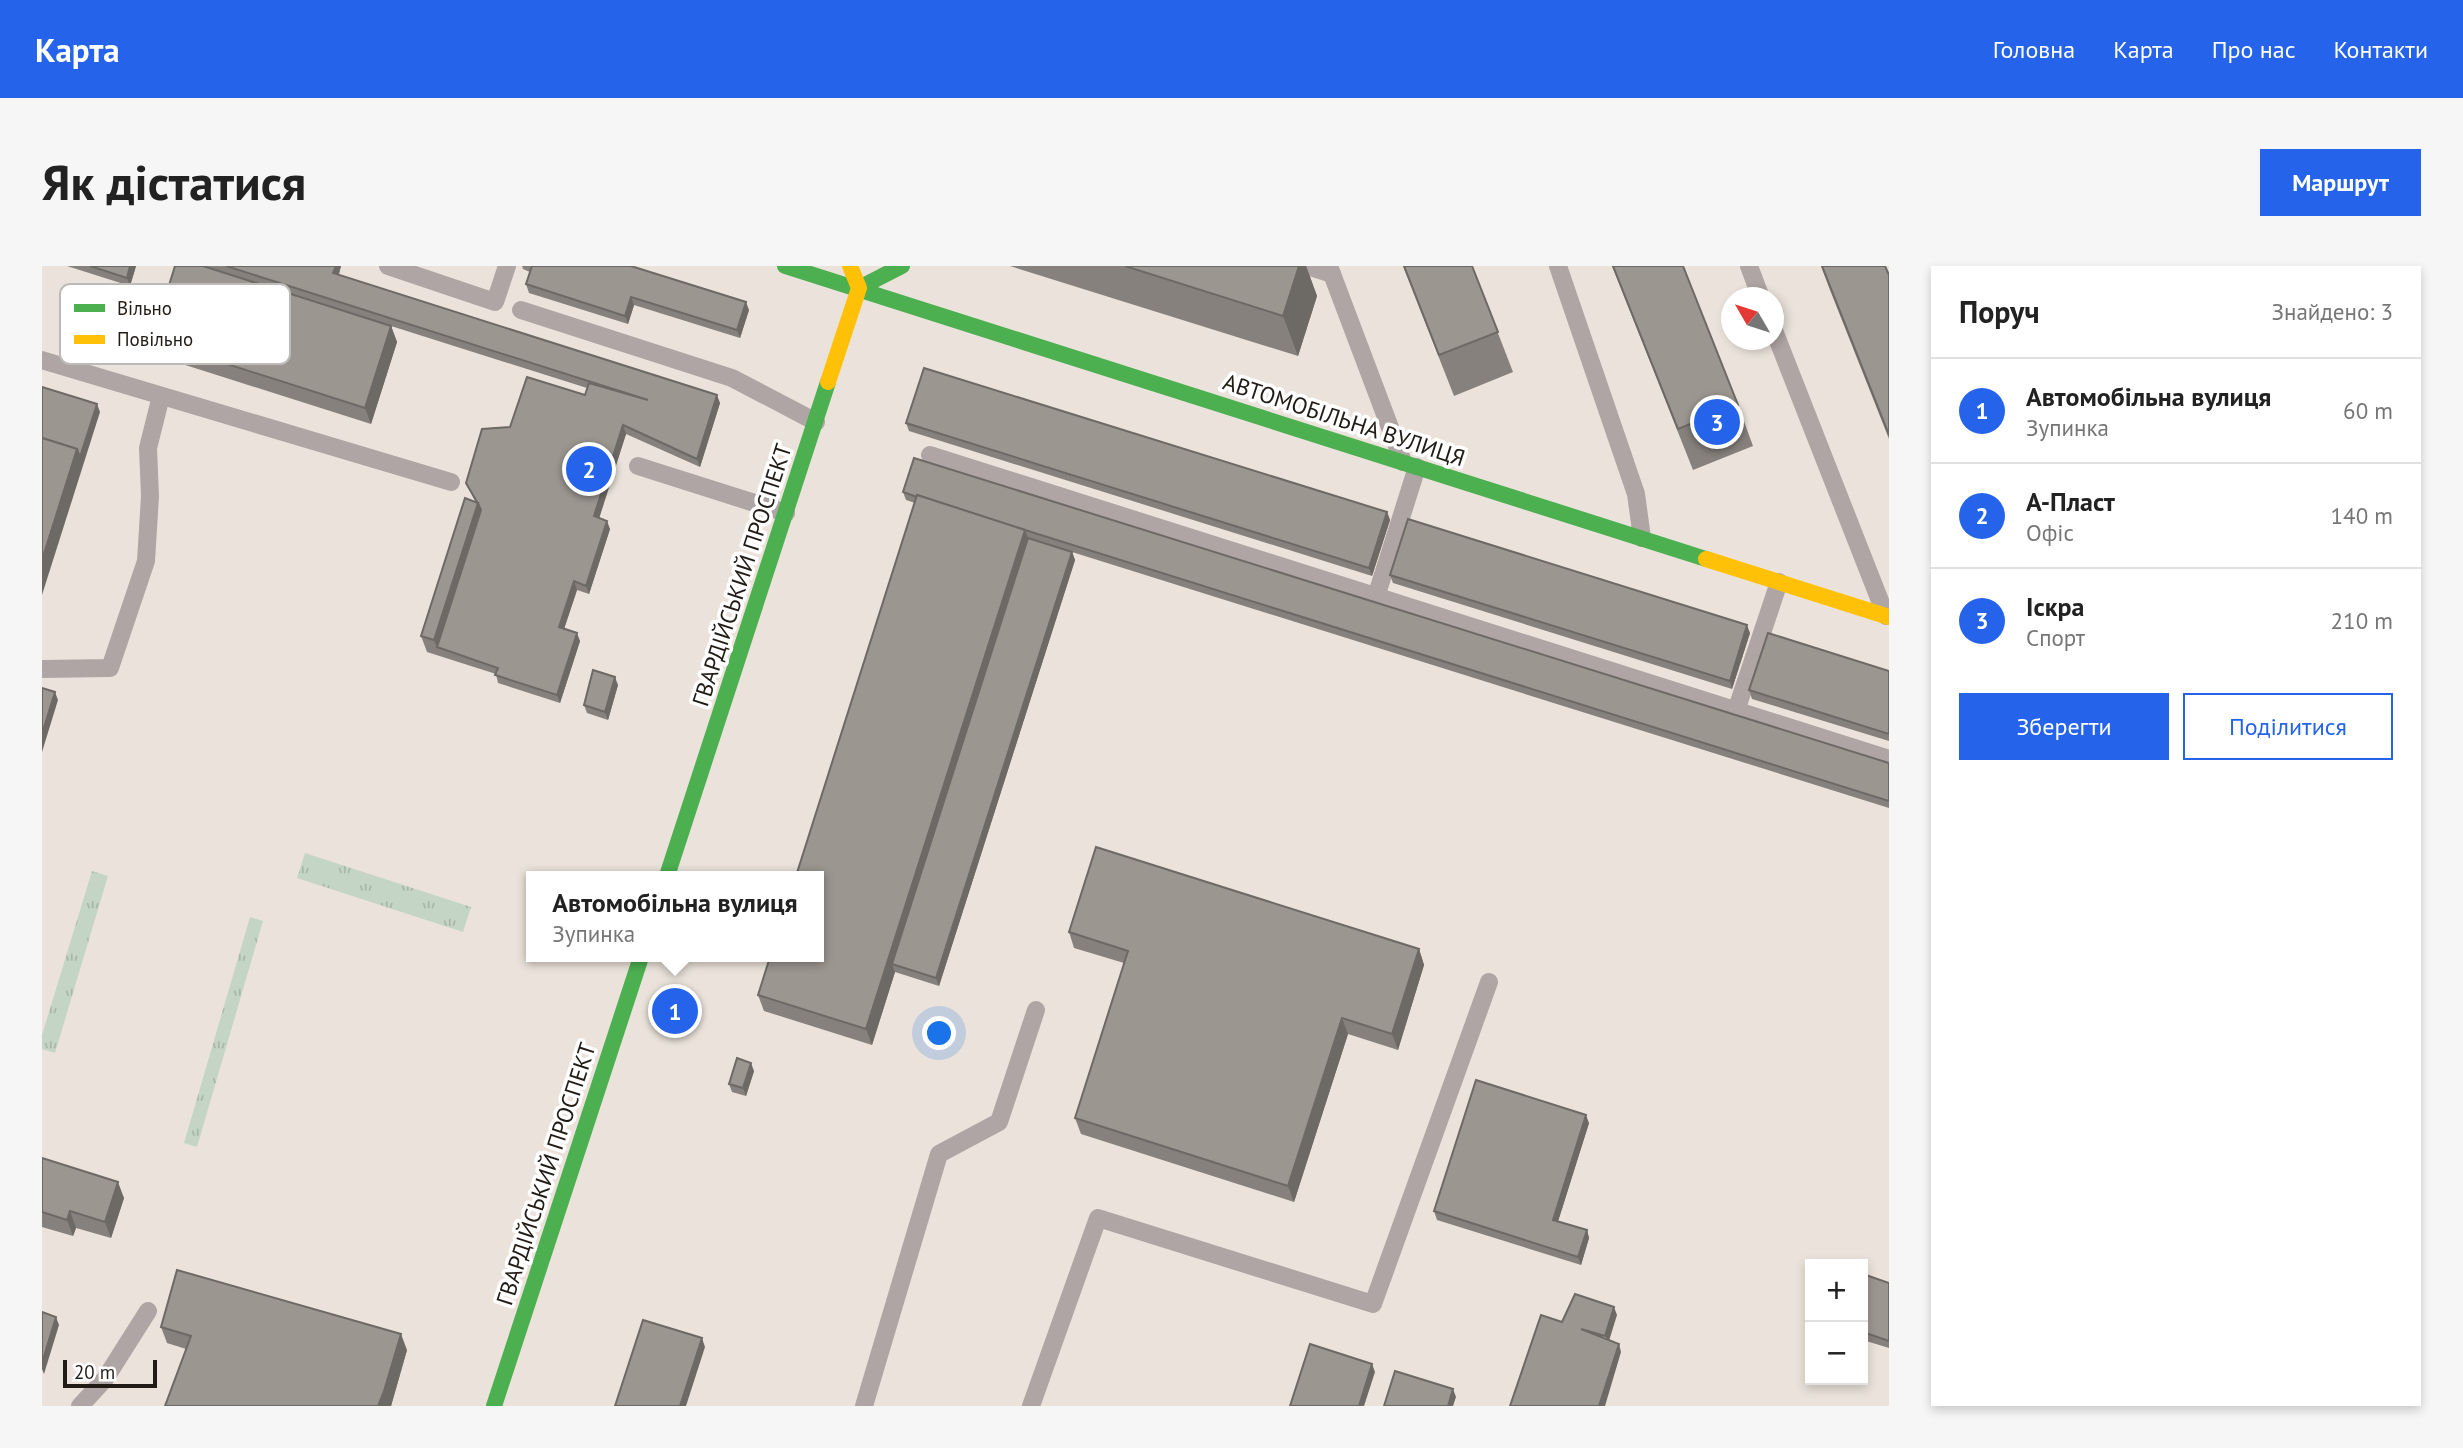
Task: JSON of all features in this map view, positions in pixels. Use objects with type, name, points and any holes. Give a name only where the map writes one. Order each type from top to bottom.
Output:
[{"type":"main road","name":"АВТОМОБІЛЬНА ВУЛИЦЯ","points":[[785,266],[1888,616]]},
{"type":"main road","points":[[850,266],[859,288],[902,266]]},
{"type":"main road","name":"ГВАРДІЙСЬКИЙ ПРОСПЕКТ","points":[[669,871],[859,288]]},
{"type":"main road","name":"ГВАРДІЙСЬКИЙ ПРОСПЕКТ","points":[[494,1406],[639,962]]},
{"type":"lane","points":[[388,266],[495,302],[507,266]]},
{"type":"lane","points":[[1307,266],[1330,270],[1410,465],[1376,597]]},
{"type":"lane","points":[[1558,266],[1636,494],[1642,538]]},
{"type":"lane","points":[[1749,266],[1757,287]]},
{"type":"lane","points":[[522,310],[732,378],[816,422]]},
{"type":"lane","points":[[1782,350],[1888,616]]},
{"type":"lane","points":[[42,360],[451,482]]},
{"type":"lane","points":[[42,669],[110,668],[146,561],[149,448],[161,396]]},
{"type":"lane","points":[[930,455],[1889,759]]},
{"type":"lane","points":[[639,467],[786,513]]},
{"type":"lane","points":[[1736,711],[1779,582]]},
{"type":"lane","points":[[1031,1406],[1098,1218],[1373,1304],[1489,982]]},
{"type":"lane","points":[[864,1406],[939,1154],[999,1122],[1036,1010]]},
{"type":"lane","points":[[80,1406],[105,1379],[148,1311]]},
{"type":"green space","points":[[305,853],[471,907],[463,932],[297,878]]},
{"type":"green space","points":[[92,871],[108,876],[55,1053],[42,1049],[42,1035]]},
{"type":"green space","points":[[250,917],[263,921],[197,1147],[184,1143]]},
{"type":"building","points":[[90,266],[130,266],[127,278]]},
{"type":"building","points":[[175,266],[203,266],[259,284],[169,284]]},
{"type":"building","points":[[226,266],[336,266],[333,273],[717,395],[697,459],[623,425],[594,516],[607,521],[586,586],[574,581],[559,627],[577,633],[557,695],[495,675],[498,668],[437,647],[481,510],[466,483],[482,429],[510,427],[527,377],[585,395],[589,383],[648,400],[290,286],[290,284]]},
{"type":"building","points":[[532,266],[631,266],[746,302],[737,330],[631,297],[625,316],[526,284]]},
{"type":"building","points":[[1125,266],[1299,266],[1283,316]]},
{"type":"building","points":[[1404,266],[1472,266],[1498,332],[1439,355]]},
{"type":"building","points":[[1613,266],[1683,266],[1738,405],[1678,429]]},
{"type":"building","points":[[1822,266],[1885,266],[1889,275],[1889,435]]},
{"type":"building","points":[[290,294],[391,326],[365,408],[227,364],[290,364]]},
{"type":"building","points":[[924,368],[1387,512],[1369,568],[906,423]]},
{"type":"building","points":[[42,387],[97,404],[80,457],[77,449],[42,438]]},
{"type":"building","points":[[42,438],[77,449],[42,560]]},
{"type":"building","points":[[914,458],[1889,763],[1889,801],[917,497],[903,492]]},
{"type":"building","points":[[917,495],[1025,530],[866,1029],[758,995],[768,962],[824,962],[824,871],[798,871]]},
{"type":"building","points":[[465,498],[478,503],[434,640],[421,636]]},
{"type":"building","points":[[1408,519],[1747,625],[1730,681],[1390,575]]},
{"type":"building","points":[[1028,538],[1072,552],[936,978],[892,964]]},
{"type":"building","points":[[1768,633],[1889,671],[1889,734],[1749,690]]},
{"type":"building","points":[[593,670],[615,677],[605,712],[584,705]]},
{"type":"building","points":[[42,688],[55,692],[42,734]]},
{"type":"building","points":[[1096,847],[1419,949],[1392,1034],[1342,1018],[1288,1186],[1075,1118],[1128,951],[1069,932]]},
{"type":"building","points":[[737,1058],[751,1063],[743,1088],[729,1084]]},
{"type":"building","points":[[1476,1080],[1586,1115],[1553,1220],[1587,1230],[1578,1257],[1434,1211]]},
{"type":"building","points":[[42,1158],[118,1182],[105,1222],[70,1211],[67,1220],[42,1212]]},
{"type":"building","points":[[177,1270],[401,1334],[378,1406],[165,1406],[191,1336],[161,1327]]},
{"type":"building","points":[[1868,1276],[1889,1283],[1889,1341],[1868,1334]]},
{"type":"building","points":[[1575,1294],[1614,1307],[1605,1336],[1581,1329],[1619,1344],[1599,1406],[1510,1406],[1541,1315],[1562,1322]]},
{"type":"building","points":[[42,1312],[56,1317],[42,1363]]},
{"type":"building","points":[[643,1320],[702,1338],[680,1406],[615,1406]]},
{"type":"building","points":[[1310,1344],[1372,1364],[1359,1406],[1290,1406]]},
{"type":"building","points":[[1395,1371],[1453,1389],[1448,1406],[1384,1406]]},
{"type":"traffic: fast","points":[[785,266],[1706,559]]},
{"type":"traffic: fast","points":[[859,288],[902,266]]},
{"type":"traffic: fast","points":[[669,871],[828,382]]},
{"type":"traffic: fast","points":[[494,1406],[639,962]]},
{"type":"traffic: slow","points":[[828,382],[859,288],[850,266]]},
{"type":"traffic: slow","points":[[1706,559],[1889,617]]},
{"type":"place","name":"Іскра","points":[[1717,422]]},
{"type":"place","name":"А-Пласт","points":[[589,469]]},
{"type":"place","name":"Автомобільна вулиця","points":[[675,1011]]}]
